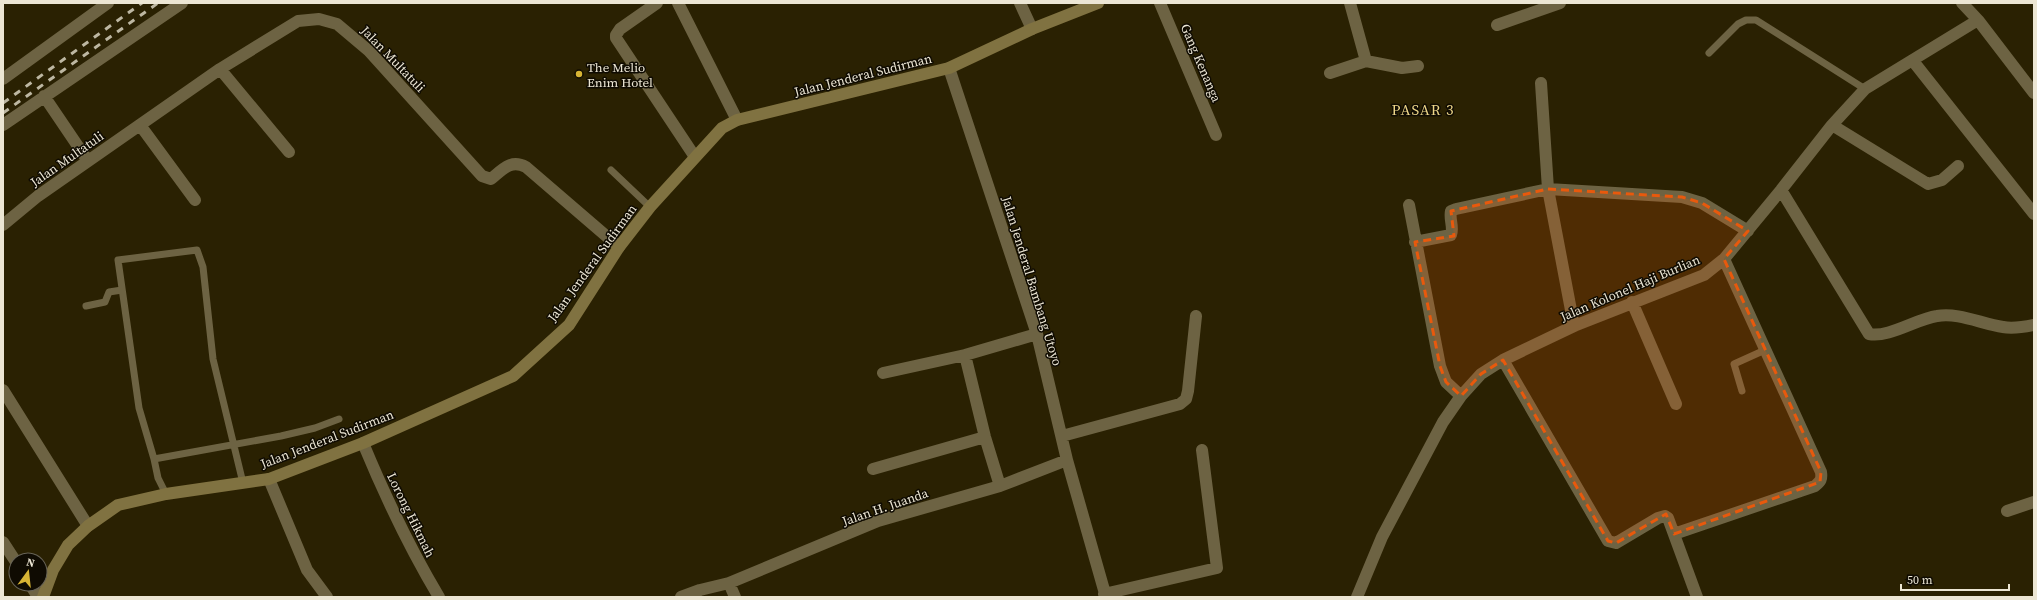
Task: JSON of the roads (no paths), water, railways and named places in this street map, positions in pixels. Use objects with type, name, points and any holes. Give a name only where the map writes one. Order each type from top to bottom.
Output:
[{"type":"main road","name":"Jalan Jenderal Sudirman","points":[[43,597],[53,570],[68,544],[88,526],[118,505],[166,494],[269,479],[363,443],[513,376],[569,325],[619,247],[650,207],[722,128],[737,120],[949,68],[1032,29],[1098,3]]},
{"type":"street","points":[[3,79],[108,3]]},
{"type":"street","points":[[3,125],[182,3]]},
{"type":"street","points":[[657,3],[620,29],[616,35],[616,38],[695,157]]},
{"type":"street","points":[[678,3],[737,120]]},
{"type":"street","points":[[1020,3],[1032,29]]},
{"type":"street","name":"Gang Kenanga","points":[[1160,3],[1216,135]]},
{"type":"street","points":[[1350,3],[1366,61]]},
{"type":"street","points":[[1497,25],[1560,3]]},
{"type":"street","points":[[1962,3],[1978,20],[2034,92]]},
{"type":"street","name":"Jalan Multatuli","points":[[3,225],[38,196],[220,69],[298,21],[319,19],[337,24],[369,51],[482,176],[491,179],[509,164],[518,163],[526,167],[619,247]]},
{"type":"street","name":"Jalan Kolonel Haji Burlian","points":[[1357,597],[1382,537],[1443,422],[1461,396],[1481,374],[1503,360],[1574,326],[1704,275],[1724,259],[1832,125],[1865,89],[1914,61],[1978,20]]},
{"type":"street","points":[[1330,73],[1366,61],[1402,68],[1418,66]]},
{"type":"street","points":[[1914,61],[2034,214]]},
{"type":"street","name":"Jalan Jenderal Bambang Utoyo","points":[[949,68],[1037,334],[1067,460],[1105,595]]},
{"type":"street","points":[[220,69],[289,152]]},
{"type":"street","points":[[1541,83],[1548,189],[1574,326]]},
{"type":"street","points":[[44,96],[88,161]]},
{"type":"street","points":[[140,125],[195,200]]},
{"type":"street","points":[[1832,125],[1928,184],[1942,180],[1958,166]]},
{"type":"street","points":[[1415,242],[1451,235],[1453,231],[1450,216],[1451,211],[1456,209],[1548,189],[1692,199],[1748,230]]},
{"type":"street","points":[[1781,190],[1869,334],[1875,335],[1884,333],[1938,315],[1957,317],[2004,327],[2034,325]]},
{"type":"street","points":[[1409,205],[1440,366],[1446,382],[1461,396]]},
{"type":"street","points":[[1674,534],[1815,486],[1820,482],[1821,472],[1724,259]]},
{"type":"street","points":[[1632,302],[1676,404]]},
{"type":"street","points":[[1062,436],[1180,404],[1186,399],[1196,316]]},
{"type":"street","points":[[883,373],[965,356],[1037,334]]},
{"type":"street","points":[[965,356],[984,438],[1000,486]]},
{"type":"street","points":[[1503,360],[1608,541],[1616,543],[1661,516],[1668,518],[1697,597]]},
{"type":"street","points":[[3,390],[6,404],[88,526]]},
{"type":"street","points":[[873,469],[984,438]]},
{"type":"street","name":"Lorong Hikmah","points":[[363,443],[389,504],[414,555],[439,597]]},
{"type":"street","points":[[1105,595],[1217,568],[1202,450]]},
{"type":"street","name":"Jalan H. Juanda","points":[[681,597],[700,590],[729,583],[878,521],[1000,486],[1067,460]]},
{"type":"street","points":[[269,479],[307,570],[327,597]]},
{"type":"street","points":[[2007,511],[2034,502]]},
{"type":"street","points":[[3,542],[10,552]]},
{"type":"street","points":[[729,583],[735,597]]},
{"type":"lane","points":[[1709,53],[1738,24],[1746,20],[1756,20],[1865,89]]},
{"type":"lane","points":[[612,170],[650,207]]},
{"type":"lane","points":[[166,494],[158,478],[139,408],[118,260],[197,250],[203,267],[213,359],[243,483]]},
{"type":"lane","points":[[86,306],[105,302],[109,292],[122,290]]},
{"type":"lane","points":[[1742,391],[1734,364],[1765,350]]},
{"type":"lane","points":[[154,459],[235,445],[315,428],[339,419]]},
{"type":"railway","points":[[3,103],[142,3]]},
{"type":"railway","points":[[3,113],[158,3]]},
{"type":"place","name":"The Melio Enim Hotel","points":[[579,74]]},
{"type":"district","name":"PASAR 3","points":[[1423,109]]}]
